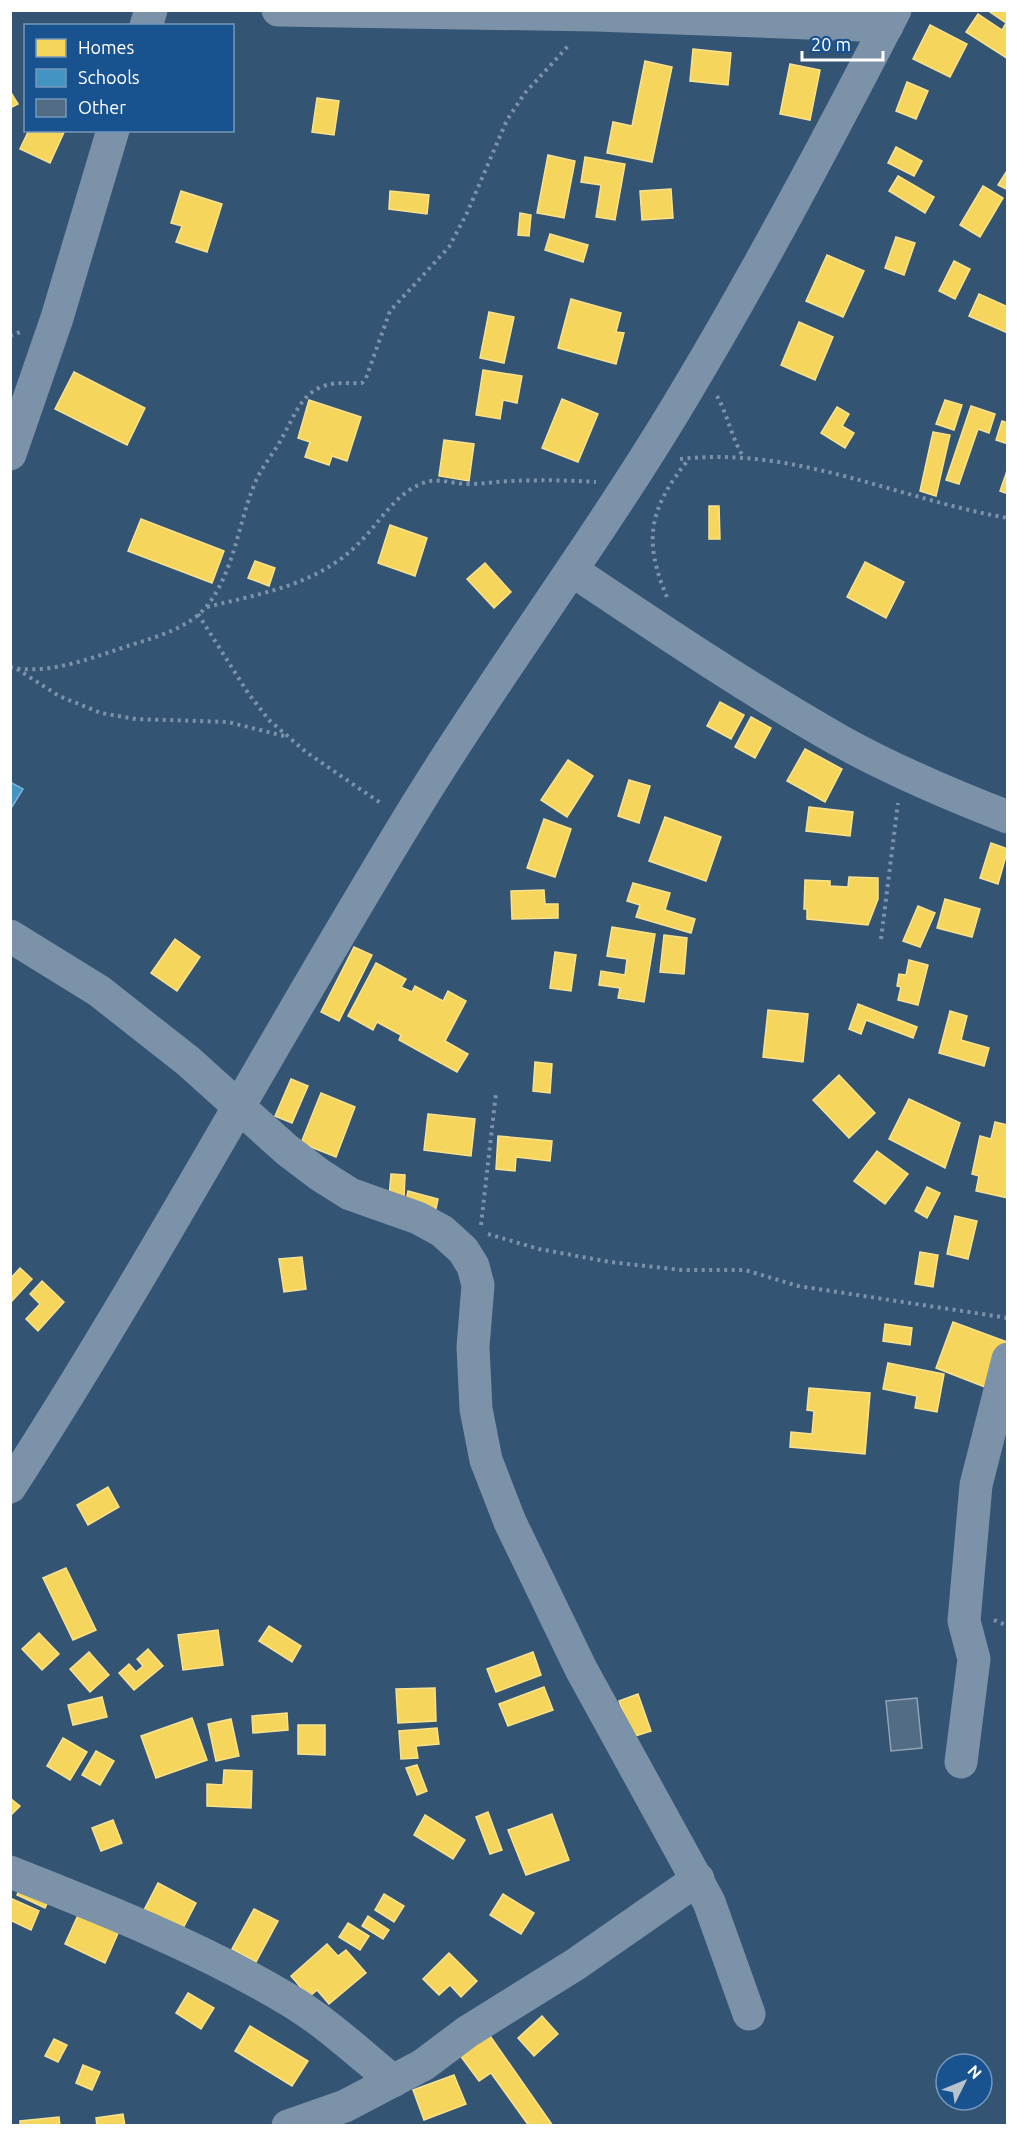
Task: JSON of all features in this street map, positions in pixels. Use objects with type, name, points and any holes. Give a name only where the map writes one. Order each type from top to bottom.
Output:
[{"type":"street","points":[[10,1487],[57,1415],[407,821],[481,703],[573,571],[701,366],[813,169],[891,18],[278,10]]},
{"type":"street","points":[[10,454],[57,318],[113,132]]},
{"type":"street","points":[[573,571],[789,711],[843,742],[948,794],[1008,817]]},
{"type":"street","points":[[10,936],[99,991],[188,1061],[287,1150],[350,1194],[418,1218],[442,1231],[463,1250],[473,1266],[478,1285],[473,1347],[476,1409],[486,1460],[510,1522],[581,1669],[659,1814],[698,1879],[721,1932],[749,2014]]},
{"type":"street","points":[[961,1762],[974,1659],[964,1621],[976,1485],[1008,1359]]},
{"type":"street","points":[[10,1872],[234,1970],[290,2000],[334,2032],[393,2081]]},
{"type":"street","points":[[288,2126],[345,2106],[423,2065],[466,2032],[576,1964],[698,1879]]},
{"type":"path","points":[[16,669],[62,666],[108,652],[165,633],[190,621],[206,607],[220,586],[262,468],[281,440],[301,403],[309,394],[322,386],[337,382],[362,383],[366,378],[390,311],[448,247],[467,213],[507,120],[525,93],[596,15]]},
{"type":"path","points":[[701,366],[726,413],[735,445],[744,458]]},
{"type":"path","points":[[206,607],[278,590],[326,569],[357,545],[382,515],[410,489],[435,479],[466,484],[565,480],[634,473],[689,458],[744,458],[842,473],[956,509],[1008,518]]},
{"type":"path","points":[[670,603],[656,571],[651,532],[658,503],[668,484],[689,458]]},
{"type":"path","points":[[198,614],[257,708],[287,737],[407,821]]},
{"type":"path","points":[[10,667],[59,696],[101,713],[136,719],[228,722],[287,737]]},
{"type":"path","points":[[881,939],[892,835],[903,772]]},
{"type":"path","points":[[496,1093],[480,1232],[539,1249],[610,1262],[682,1270],[745,1270],[798,1286],[1008,1318]]},
{"type":"building: Homes","points":[[987,10],[1008,10],[1008,59],[966,32],[978,14],[1002,30],[1006,23]]},
{"type":"building: Homes","points":[[930,25],[967,44],[950,77],[913,59]]},
{"type":"building: Homes","points":[[693,49],[731,53],[728,85],[690,81]]},
{"type":"building: Homes","points":[[645,61],[672,67],[652,162],[607,153],[613,122],[632,126]]},
{"type":"building: Homes","points":[[790,64],[820,70],[810,120],[780,114]]},
{"type":"building: Homes","points":[[907,82],[928,91],[916,119],[896,111]]},
{"type":"building: Homes","points":[[10,91],[18,104],[10,108]]},
{"type":"building: Homes","points":[[317,98],[339,101],[334,135],[312,132]]},
{"type":"building: Homes","points":[[28,132],[64,132],[50,163],[20,149]]},
{"type":"building: Homes","points":[[896,147],[922,161],[914,176],[888,163]]},
{"type":"building: Homes","points":[[548,155],[575,161],[564,218],[537,213]]},
{"type":"building: Homes","points":[[585,157],[625,164],[615,220],[596,217],[601,185],[581,182]]},
{"type":"building: Homes","points":[[1008,169],[1008,190],[998,185]]},
{"type":"building: Homes","points":[[898,176],[934,197],[925,213],[889,191]]},
{"type":"building: Homes","points":[[983,186],[1003,198],[980,237],[960,225]]},
{"type":"building: Homes","points":[[671,189],[673,218],[642,220],[640,191]]},
{"type":"building: Homes","points":[[181,191],[222,204],[207,252],[176,242],[182,226],[171,223]]},
{"type":"building: Homes","points":[[390,191],[429,195],[427,214],[389,209]]},
{"type":"building: Homes","points":[[520,213],[531,215],[529,236],[518,235]]},
{"type":"building: Homes","points":[[550,234],[588,245],[583,262],[545,250]]},
{"type":"building: Homes","points":[[896,237],[915,243],[904,275],[885,268]]},
{"type":"building: Homes","points":[[827,255],[864,271],[843,317],[806,301]]},
{"type":"building: Homes","points":[[954,261],[970,269],[955,299],[939,291]]},
{"type":"building: Homes","points":[[979,294],[1008,307],[1008,333],[969,316]]},
{"type":"building: Homes","points":[[571,299],[621,313],[616,332],[624,333],[616,364],[558,348]]},
{"type":"building: Homes","points":[[489,312],[514,317],[504,363],[480,358]]},
{"type":"building: Homes","points":[[799,322],[833,337],[815,380],[781,365]]},
{"type":"building: Homes","points":[[483,370],[522,376],[517,403],[503,400],[500,419],[476,415]]},
{"type":"building: Homes","points":[[74,372],[145,408],[127,445],[55,409]]},
{"type":"building: Homes","points":[[562,399],[598,414],[578,462],[542,448]]},
{"type":"building: Homes","points":[[309,400],[361,417],[347,461],[332,456],[329,465],[305,457],[310,442],[298,438]]},
{"type":"building: Homes","points":[[945,400],[962,405],[954,430],[936,424]]},
{"type":"building: Homes","points":[[971,406],[995,414],[989,433],[978,429],[959,484],[946,480]]},
{"type":"building: Homes","points":[[837,407],[849,414],[842,426],[854,433],[845,448],[821,433]]},
{"type":"building: Homes","points":[[1002,421],[1008,423],[1008,444],[996,440]]},
{"type":"building: Homes","points":[[933,432],[950,435],[936,496],[920,491]]},
{"type":"building: Homes","points":[[444,440],[474,444],[469,481],[439,476]]},
{"type":"building: Homes","points":[[1008,468],[1008,494],[1000,491]]},
{"type":"building: Homes","points":[[709,506],[719,506],[720,539],[709,539]]},
{"type":"building: Homes","points":[[141,519],[224,551],[212,583],[128,551]]},
{"type":"building: Homes","points":[[390,525],[427,538],[415,576],[378,563]]},
{"type":"building: Homes","points":[[255,561],[275,568],[269,586],[248,578]]},
{"type":"building: Homes","points":[[865,562],[904,582],[886,618],[847,597]]},
{"type":"building: Homes","points":[[485,563],[511,592],[494,608],[467,579]]},
{"type":"building: Homes","points":[[720,702],[744,715],[731,739],[707,726]]},
{"type":"building: Homes","points":[[751,717],[771,728],[755,758],[735,747]]},
{"type":"building: Homes","points":[[805,749],[842,769],[825,802],[787,781]]},
{"type":"building: Homes","points":[[568,760],[593,776],[567,817],[541,800]]},
{"type":"building: Homes","points":[[629,780],[650,786],[639,823],[618,816]]},
{"type":"building: Homes","points":[[809,807],[853,812],[850,836],[806,831]]},
{"type":"building: Homes","points":[[665,817],[721,837],[706,881],[649,861]]},
{"type":"building: Homes","points":[[544,819],[571,829],[555,877],[527,868]]},
{"type":"building: Homes","points":[[991,843],[1008,849],[998,884],[980,878]]},
{"type":"building: Homes","points":[[849,877],[878,878],[878,899],[868,925],[807,919],[807,909],[804,909],[805,880],[830,881],[830,886],[848,887]]},
{"type":"building: Homes","points":[[633,883],[670,893],[665,910],[695,919],[691,933],[636,917],[640,905],[627,901]]},
{"type":"building: Homes","points":[[544,890],[545,904],[558,904],[558,918],[512,919],[511,891]]},
{"type":"building: Homes","points":[[945,899],[980,909],[972,937],[937,928]]},
{"type":"building: Homes","points":[[918,906],[935,913],[920,947],[903,941]]},
{"type":"building: Homes","points":[[612,927],[655,934],[644,1002],[618,998],[620,988],[599,985],[601,971],[625,975],[627,959],[607,956]]},
{"type":"building: Homes","points":[[664,935],[687,938],[684,974],[660,972]]},
{"type":"building: Homes","points":[[175,939],[200,957],[177,991],[151,973]]},
{"type":"building: Homes","points":[[354,947],[372,955],[339,1021],[321,1012]]},
{"type":"building: Homes","points":[[555,952],[576,955],[571,991],[550,988]]},
{"type":"building: Homes","points":[[909,960],[928,965],[918,1005],[898,1000],[901,987],[897,986],[899,974],[906,975]]},
{"type":"building: Homes","points":[[376,963],[406,979],[401,987],[412,992],[415,986],[443,1001],[448,991],[466,1001],[445,1041],[468,1054],[457,1072],[399,1040],[401,1035],[377,1022],[373,1030],[348,1016]]},
{"type":"building: Homes","points":[[858,1004],[917,1027],[913,1038],[866,1020],[861,1034],[849,1029]]},
{"type":"building: Homes","points":[[768,1010],[808,1014],[803,1062],[763,1057]]},
{"type":"building: Homes","points":[[950,1011],[967,1016],[961,1040],[989,1048],[984,1066],[939,1053]]},
{"type":"building: Homes","points":[[535,1062],[552,1064],[550,1093],[533,1091]]},
{"type":"building: Homes","points":[[839,1075],[875,1113],[849,1138],[813,1100]]},
{"type":"building: Homes","points":[[291,1079],[308,1086],[292,1123],[275,1116]]},
{"type":"building: Homes","points":[[321,1093],[355,1107],[336,1157],[301,1143]]},
{"type":"building: Homes","points":[[909,1099],[960,1123],[945,1168],[889,1139]]},
{"type":"building: Homes","points":[[428,1114],[475,1119],[471,1156],[424,1150]]},
{"type":"building: Homes","points":[[995,1122],[1008,1125],[1008,1198],[976,1191],[979,1176],[972,1174],[980,1136],[991,1139]]},
{"type":"building: Homes","points":[[498,1136],[552,1141],[550,1161],[516,1157],[515,1171],[496,1169]]},
{"type":"building: Homes","points":[[877,1151],[908,1174],[885,1204],[854,1181]]},
{"type":"building: Homes","points":[[391,1174],[405,1175],[404,1198],[389,1197]]},
{"type":"building: Homes","points":[[927,1187],[940,1193],[927,1218],[915,1211]]},
{"type":"building: Homes","points":[[408,1191],[438,1199],[435,1213],[405,1206]]},
{"type":"building: Homes","points":[[955,1216],[977,1221],[968,1259],[947,1254]]},
{"type":"building: Homes","points":[[920,1252],[938,1255],[933,1287],[915,1284]]},
{"type":"building: Homes","points":[[302,1257],[306,1289],[284,1292],[279,1259]]},
{"type":"building: Homes","points":[[20,1268],[32,1279],[12,1301],[10,1279]]},
{"type":"building: Homes","points":[[42,1281],[64,1302],[38,1331],[26,1319],[40,1304],[30,1294]]},
{"type":"building: Homes","points":[[953,1322],[1007,1342],[990,1389],[936,1368]]},
{"type":"building: Homes","points":[[885,1324],[912,1328],[910,1345],[883,1341]]},
{"type":"building: Homes","points":[[888,1363],[944,1374],[937,1412],[915,1408],[917,1396],[883,1389]]},
{"type":"building: Homes","points":[[809,1388],[870,1393],[865,1454],[790,1447],[791,1432],[812,1434],[814,1411],[807,1410]]},
{"type":"building: Homes","points":[[108,1487],[119,1507],[88,1525],[77,1505]]},
{"type":"building: Homes","points":[[66,1568],[96,1630],[73,1640],[43,1578]]},
{"type":"building: Homes","points":[[269,1626],[301,1646],[292,1662],[259,1641]]},
{"type":"building: Homes","points":[[218,1630],[223,1665],[183,1670],[178,1635]]},
{"type":"building: Homes","points":[[39,1633],[59,1654],[42,1670],[22,1649]]},
{"type":"building: Homes","points":[[148,1649],[163,1666],[134,1690],[119,1673],[129,1664],[136,1672],[143,1666],[137,1659]]},
{"type":"building: Homes","points":[[89,1652],[109,1675],[90,1692],[70,1669]]},
{"type":"building: Homes","points":[[533,1652],[541,1675],[496,1692],[487,1669]]},
{"type":"building: Homes","points":[[544,1687],[553,1710],[508,1726],[499,1704]]},
{"type":"building: Homes","points":[[435,1688],[436,1721],[398,1723],[396,1689]]},
{"type":"building: Homes","points":[[638,1694],[651,1731],[632,1737],[619,1701]]},
{"type":"building: Homes","points":[[102,1697],[107,1717],[73,1725],[68,1705]]},
{"type":"building: Homes","points":[[287,1713],[288,1730],[253,1733],[252,1716]]},
{"type":"building: Homes","points":[[192,1718],[207,1760],[156,1778],[141,1736]]},
{"type":"building: Homes","points":[[231,1719],[239,1756],[216,1761],[208,1724]]},
{"type":"building: Homes","points":[[298,1725],[325,1725],[325,1755],[298,1754]]},
{"type":"building: Homes","points":[[437,1728],[439,1744],[416,1746],[418,1758],[401,1759],[399,1731]]},
{"type":"building: Homes","points":[[63,1738],[87,1752],[70,1780],[47,1766]]},
{"type":"building: Homes","points":[[96,1751],[114,1761],[100,1785],[82,1775]]},
{"type":"building: Homes","points":[[417,1765],[427,1791],[417,1795],[406,1768]]},
{"type":"building: Homes","points":[[224,1770],[252,1771],[251,1808],[207,1806],[207,1784],[223,1785]]},
{"type":"building: Homes","points":[[10,1798],[20,1806],[10,1816]]},
{"type":"building: Homes","points":[[488,1812],[502,1850],[490,1854],[476,1817]]},
{"type":"building: Homes","points":[[552,1814],[569,1860],[526,1875],[508,1830]]},
{"type":"building: Homes","points":[[425,1815],[465,1840],[453,1859],[414,1835]]},
{"type":"building: Homes","points":[[113,1820],[122,1843],[101,1851],[92,1828]]},
{"type":"building: Homes","points":[[24,1881],[51,1895],[45,1908],[17,1895]]},
{"type":"building: Homes","points":[[158,1883],[196,1903],[179,1936],[141,1916]]},
{"type":"building: Homes","points":[[384,1894],[404,1906],[394,1922],[375,1910]]},
{"type":"building: Homes","points":[[503,1894],[534,1913],[521,1934],[490,1915]]},
{"type":"building: Homes","points":[[10,1898],[39,1911],[31,1930],[10,1920]]},
{"type":"building: Homes","points":[[254,1909],[278,1921],[256,1962],[232,1949]]},
{"type":"building: Homes","points":[[79,1913],[119,1931],[105,1963],[65,1944]]},
{"type":"building: Homes","points":[[368,1916],[389,1930],[383,1939],[362,1926]]},
{"type":"building: Homes","points":[[348,1923],[369,1936],[360,1950],[339,1937]]},
{"type":"building: Homes","points":[[327,1944],[338,1956],[346,1950],[366,1973],[329,2004],[317,1990],[309,1997],[291,1976]]},
{"type":"building: Homes","points":[[449,1953],[477,1981],[461,1997],[450,1985],[439,1995],[423,1979]]},
{"type":"building: Homes","points":[[188,1993],[214,2008],[201,2029],[176,2013]]},
{"type":"building: Homes","points":[[542,2016],[558,2034],[534,2056],[518,2038]]},
{"type":"building: Homes","points":[[250,2026],[308,2061],[292,2086],[235,2051]]},
{"type":"building: Homes","points":[[488,2033],[553,2126],[529,2126],[491,2073],[479,2081],[459,2054]]},
{"type":"building: Homes","points":[[54,2039],[67,2045],[58,2062],[45,2056]]},
{"type":"building: Homes","points":[[83,2065],[100,2072],[92,2090],[76,2083]]},
{"type":"building: Homes","points":[[454,2075],[466,2104],[424,2120],[413,2090]]},
{"type":"building: Homes","points":[[123,2114],[125,2126],[97,2126],[96,2118]]},
{"type":"building: Homes","points":[[59,2117],[60,2126],[20,2126],[20,2121]]},
{"type":"building: Schools","points":[[10,782],[23,789],[10,810]]},
{"type":"building: Other","points":[[917,1698],[922,1748],[891,1751],[886,1701]]}]
